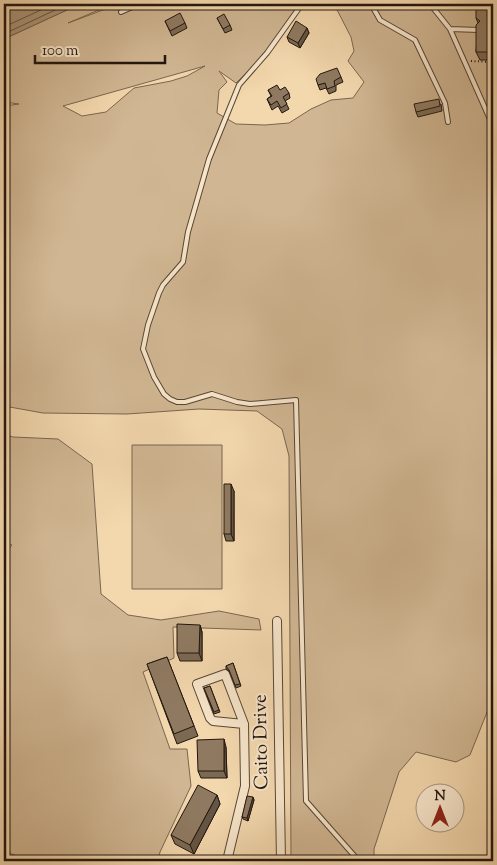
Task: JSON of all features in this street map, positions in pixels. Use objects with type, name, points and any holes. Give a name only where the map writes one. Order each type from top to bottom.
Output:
[{"type":"street","name":"Caito Drive","points":[[277,621],[281,861]]},
{"type":"street","points":[[227,861],[245,786],[244,724],[225,674],[197,684],[213,722],[244,724]]},
{"type":"lane","points":[[122,12],[139,4]]},
{"type":"lane","points":[[302,4],[267,54],[239,85],[209,158],[188,232],[183,262],[163,285],[159,293],[148,325],[143,349],[154,377],[164,394],[177,402],[195,400],[212,394],[250,404],[296,400],[306,801],[358,860]]},
{"type":"lane","points":[[371,4],[380,20],[414,40],[445,103],[448,122]]},
{"type":"lane","points":[[430,4],[450,29],[493,126]]},
{"type":"lane","points":[[450,29],[479,30]]},
{"type":"path","points":[[464,61],[493,62]]},
{"type":"shaded area","points":[[80,4],[113,4],[68,23],[119,4],[301,4],[266,54],[236,83],[219,71],[227,82],[219,90],[217,113],[236,124],[265,125],[289,123],[311,109],[331,100],[353,98],[364,82],[348,61],[354,51],[351,37],[334,4],[357,4],[360,8],[367,4],[493,4],[493,697],[470,755],[456,762],[416,752],[399,772],[374,849],[374,861],[291,861],[289,456],[282,429],[257,411],[199,409],[127,414],[43,413],[4,406],[4,106],[19,104],[4,102],[4,39]],"holes":[[[205,66],[187,76],[134,88],[106,112],[82,116],[63,106]]]},
{"type":"shaded area","points":[[4,434],[13,437],[58,439],[92,464],[101,594],[128,615],[161,620],[219,611],[259,619],[261,630],[173,627],[174,658],[143,672],[170,749],[187,749],[191,786],[160,852],[158,861],[30,861],[4,851],[4,554],[12,545],[4,542]]},
{"type":"shaded area","points":[[132,445],[222,445],[222,589],[132,589]]},
{"type":"water","points":[[4,4],[80,4],[4,39]]},
{"type":"building","points":[[476,9],[493,9],[493,52],[476,52],[476,25],[480,21],[476,18]]},
{"type":"building","points":[[180,13],[185,23],[170,31],[165,21]]},
{"type":"building","points":[[224,14],[230,25],[223,29],[217,18]]},
{"type":"building","points":[[296,21],[307,28],[298,43],[287,37]]},
{"type":"building","points":[[337,68],[341,77],[334,81],[335,86],[327,89],[325,83],[318,85],[316,79],[320,74]]},
{"type":"building","points":[[277,85],[280,90],[285,87],[289,93],[283,97],[287,104],[281,108],[277,101],[271,105],[267,99],[272,96],[268,90]]},
{"type":"building","points":[[439,99],[440,106],[416,112],[414,104]]},
{"type":"building","points":[[224,484],[231,484],[231,534],[224,534]]},
{"type":"building","points":[[177,624],[200,625],[199,653],[177,653]]},
{"type":"building","points":[[167,657],[194,726],[174,734],[147,664]]},
{"type":"building","points":[[233,663],[240,684],[235,685],[226,666]]},
{"type":"building","points":[[210,686],[219,710],[214,712],[204,688]]},
{"type":"building","points":[[224,739],[224,771],[198,771],[197,740]]},
{"type":"building","points":[[198,785],[217,795],[190,845],[171,835]]},
{"type":"building","points":[[247,796],[253,797],[247,818],[242,817]]}]
